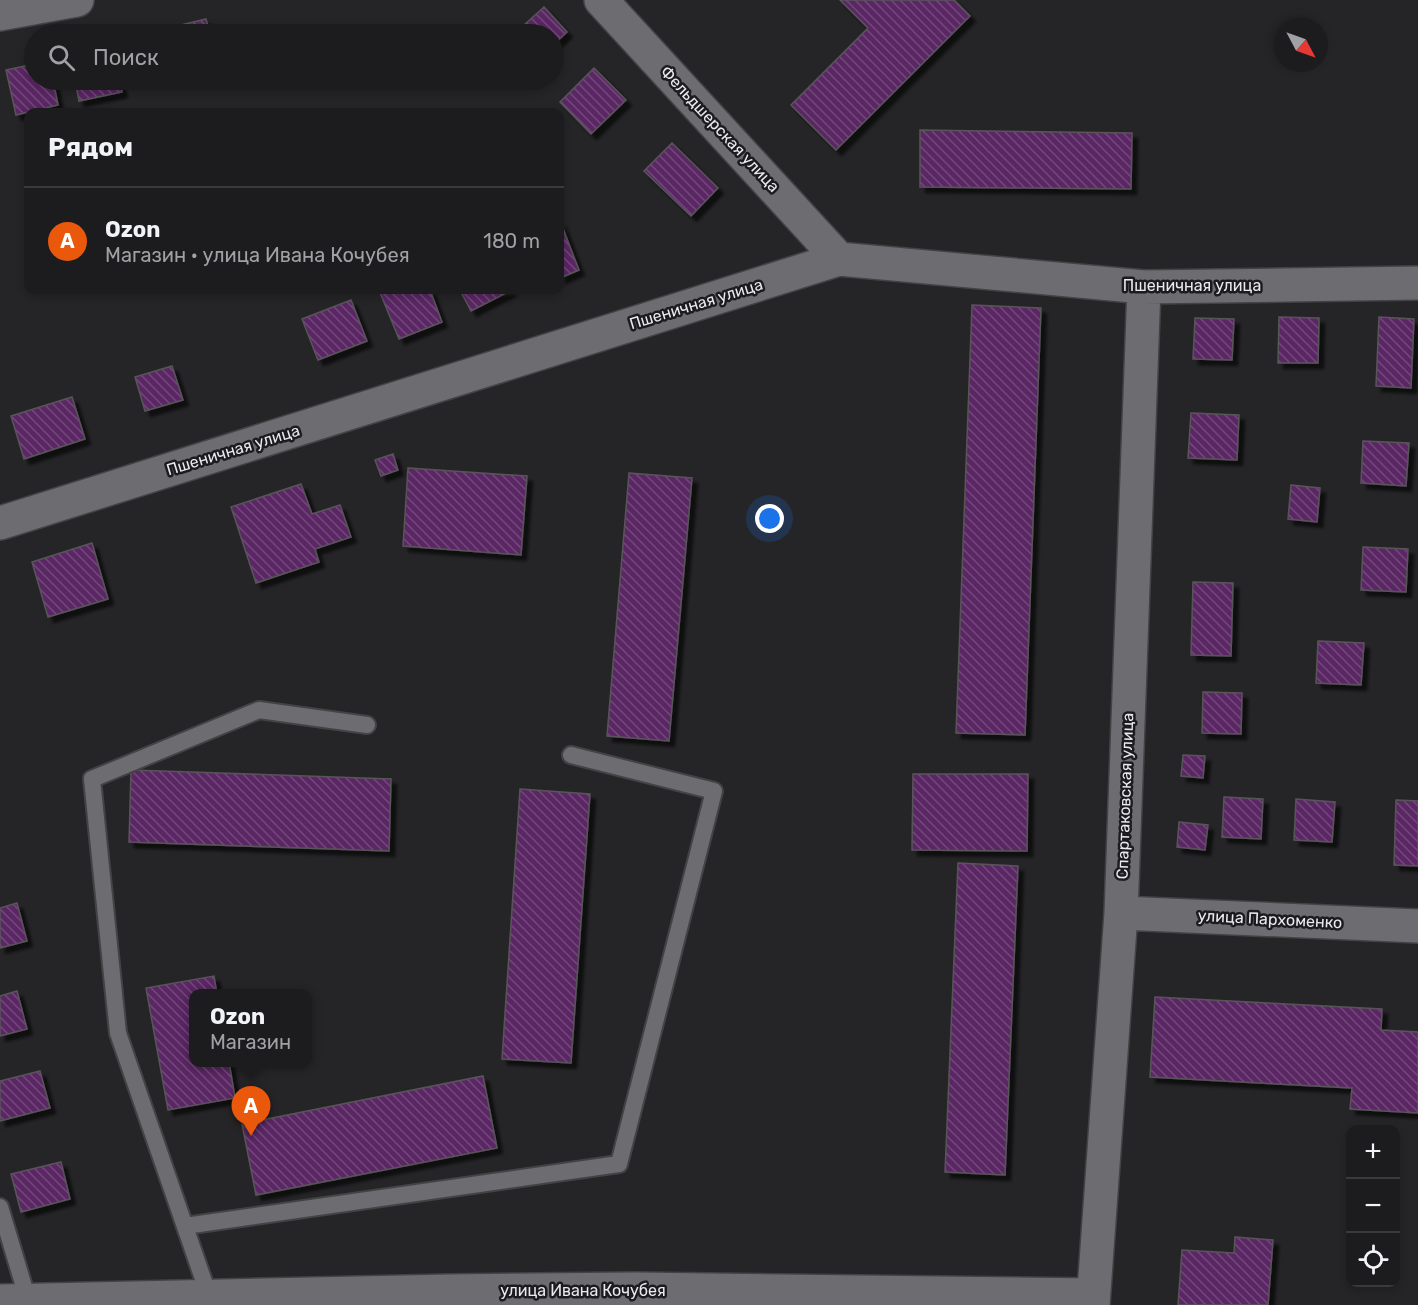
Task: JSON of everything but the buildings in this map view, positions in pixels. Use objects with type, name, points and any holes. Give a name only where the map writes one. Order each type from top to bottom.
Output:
[{"type":"street","points":[[0,14],[77,0]]},
{"type":"street","name":"Фельдшерская улица","points":[[602,0],[839,259]]},
{"type":"street","name":"Пшеничная улица","points":[[0,523],[839,259],[1144,287],[1418,283]]},
{"type":"street","name":"Спартаковская улица","points":[[1093,1300],[1121,913],[1144,287]]},
{"type":"street","name":"улица Пархоменко","points":[[1121,913],[1418,926]]},
{"type":"street","name":"улица Ивана Кочубея","points":[[14,1300],[209,1296],[1093,1300]]},
{"type":"lane","points":[[209,1296],[118,1033],[92,779],[259,710],[368,724]]},
{"type":"lane","points":[[185,1226],[619,1164],[714,791],[572,755]]},
{"type":"lane","points":[[0,1207],[14,1300]]},
{"type":"place","name":"Ozon","points":[[251,1136]]}]
